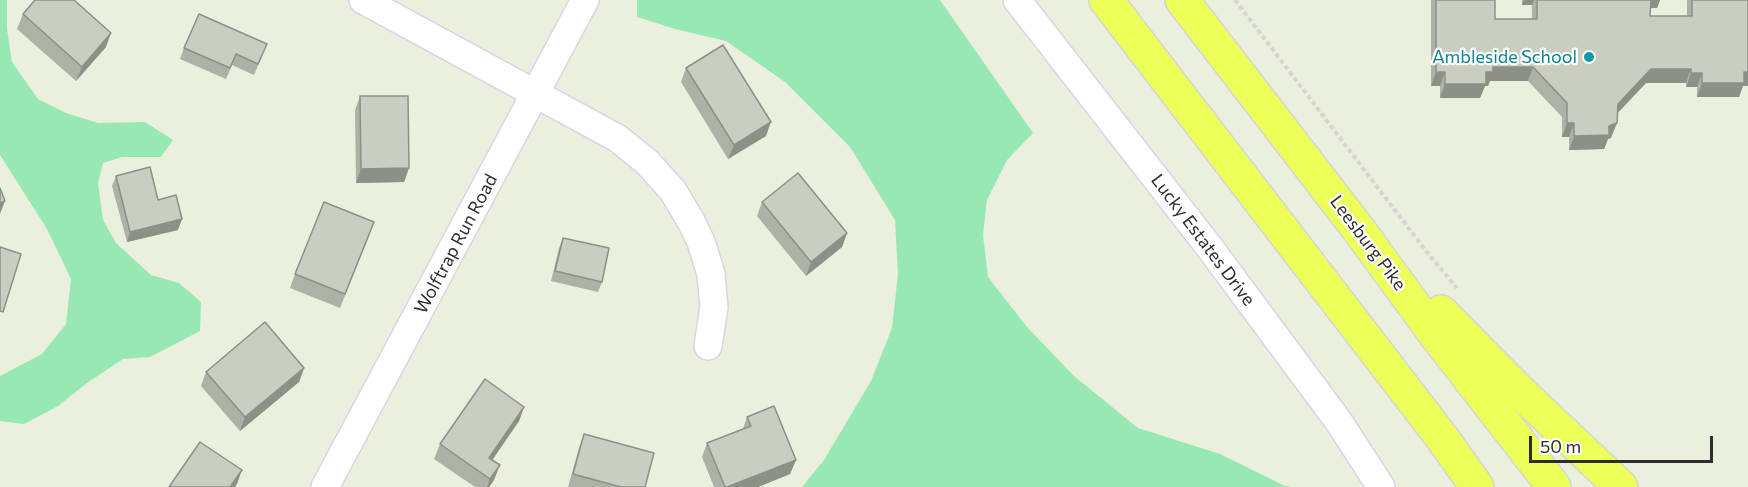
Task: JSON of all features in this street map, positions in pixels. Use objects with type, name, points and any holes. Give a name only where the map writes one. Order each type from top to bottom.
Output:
[{"type":"highway","points":[[1106,0],[1443,439],[1477,487]]},
{"type":"highway","name":"Leesburg Pike","points":[[1182,0],[1554,487]]},
{"type":"highway","points":[[1359,230],[1514,386],[1621,487]]},
{"type":"street","points":[[363,0],[617,138],[647,162],[673,191],[692,223],[711,274],[714,307],[708,346]]},
{"type":"street","name":"Wolftrap Run Road","points":[[325,487],[537,94],[585,0]]},
{"type":"street","name":"Lucky Estates Drive","points":[[1017,0],[1210,248],[1339,422],[1381,487]]},
{"type":"path","points":[[1235,0],[1419,241],[1462,293]]},
{"type":"green space","points":[[0,0],[7,0],[7,29],[12,62],[38,99],[66,113],[98,123],[145,122],[173,140],[161,157],[122,157],[103,163],[98,183],[103,220],[116,243],[151,275],[179,283],[201,302],[200,331],[150,357],[123,359],[58,406],[24,424],[0,421],[0,376],[42,354],[66,324],[71,279],[47,229],[0,155]]},
{"type":"green space","points":[[637,0],[940,0],[1033,133],[1007,160],[987,200],[983,235],[988,277],[1027,327],[1074,376],[1138,428],[1220,454],[1285,486],[1293,487],[802,487],[824,460],[871,381],[892,328],[898,274],[895,220],[850,147],[785,82],[726,41],[637,17]]},
{"type":"building","points":[[35,0],[74,0],[111,33],[82,67],[23,14]]},
{"type":"building","name":"Ambleside School","points":[[1436,0],[1495,0],[1495,19],[1537,19],[1537,0],[1651,0],[1650,16],[1692,16],[1692,0],[1748,0],[1748,72],[1744,72],[1744,83],[1702,83],[1702,73],[1691,73],[1691,69],[1651,69],[1618,104],[1617,123],[1609,126],[1609,135],[1574,136],[1574,123],[1567,123],[1567,103],[1533,67],[1493,67],[1493,72],[1486,72],[1486,84],[1445,84],[1445,72],[1436,72]]},
{"type":"building","points":[[199,14],[267,44],[258,64],[236,54],[230,68],[184,48]]},
{"type":"building","points":[[723,45],[771,122],[734,145],[686,68]]},
{"type":"building","points":[[360,96],[408,96],[409,168],[361,169]]},
{"type":"building","points":[[150,167],[158,200],[176,195],[182,219],[130,232],[116,176]]},
{"type":"building","points":[[798,173],[847,233],[811,262],[762,202]]},
{"type":"building","points":[[0,188],[5,201],[0,203]]},
{"type":"building","points":[[324,202],[374,222],[345,294],[295,274]]},
{"type":"building","points":[[563,238],[609,248],[602,282],[555,271]]},
{"type":"building","points":[[0,247],[21,254],[3,312],[0,311]]},
{"type":"building","points":[[265,322],[304,368],[245,417],[206,372]]},
{"type":"building","points":[[485,379],[524,407],[489,458],[500,465],[490,479],[440,444]]},
{"type":"building","points":[[774,406],[796,460],[725,487],[707,443],[751,426],[747,417]]},
{"type":"building","points":[[584,434],[654,453],[645,487],[621,487],[573,474]]},
{"type":"building","points":[[200,442],[242,470],[230,487],[169,487]]},
{"type":"place","name":"Ambleside School","points":[[1589,57]]}]
